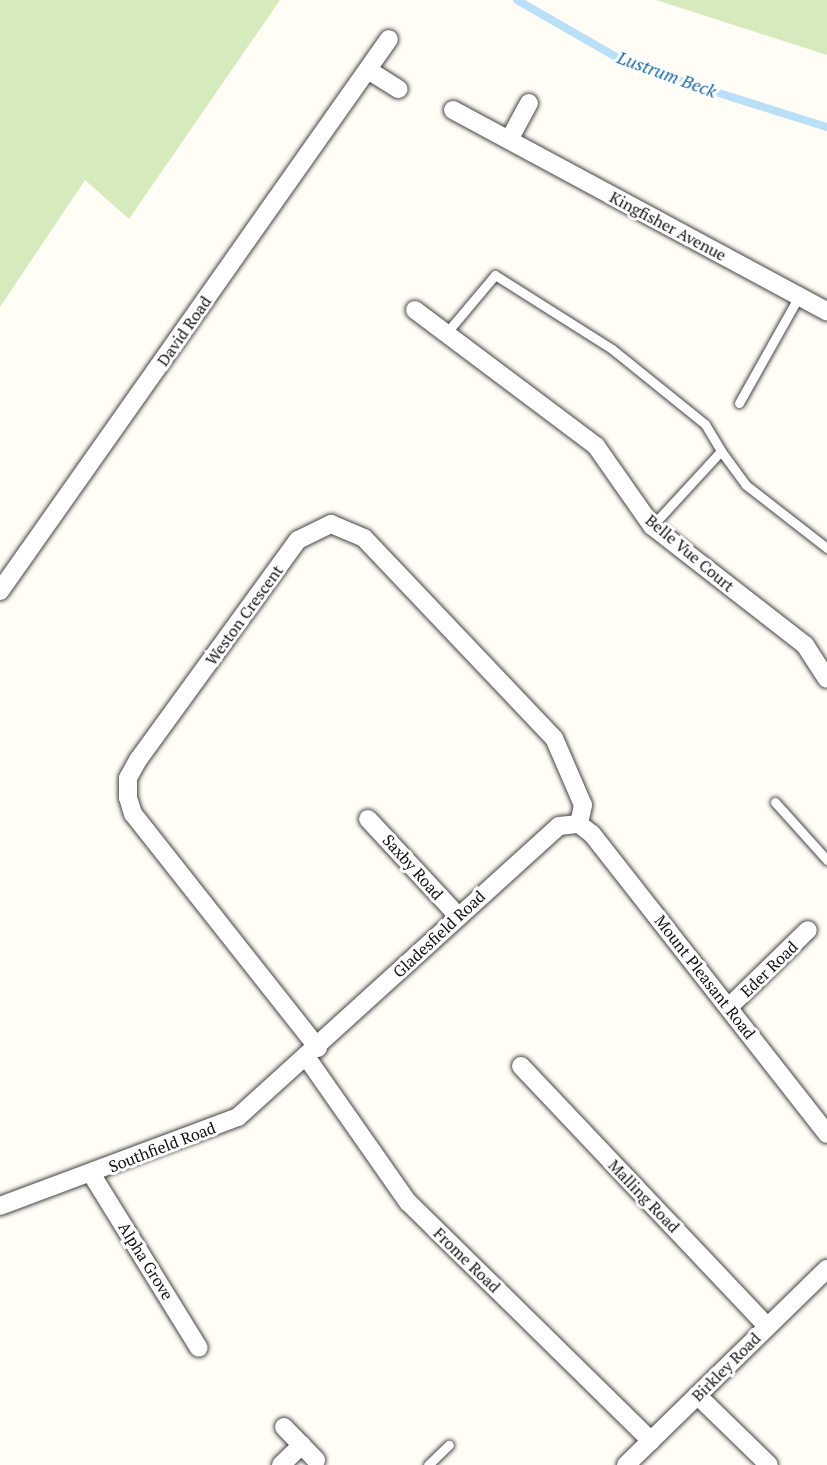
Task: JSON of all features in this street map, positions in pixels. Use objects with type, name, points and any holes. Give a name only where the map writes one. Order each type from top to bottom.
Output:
[{"type":"street","name":"David Road","points":[[0,591],[389,39]]},
{"type":"street","points":[[368,70],[399,89]]},
{"type":"street","points":[[509,140],[529,103]]},
{"type":"street","name":"Kingfisher Avenue","points":[[453,110],[827,311]]},
{"type":"street","name":"Belle Vue Court","points":[[415,310],[448,332],[596,446],[652,526],[806,645],[827,677]]},
{"type":"street","name":"Weston Crescent","points":[[312,1053],[133,814],[128,798],[128,778],[138,760],[298,540],[331,525],[364,538],[554,738],[583,805],[579,825]]},
{"type":"street","name":"Saxby Road","points":[[368,819],[458,916]]},
{"type":"street","name":"Gladesfield Road","points":[[312,1053],[458,916],[559,826],[579,825]]},
{"type":"street","name":"Mount Pleasant Road","points":[[579,825],[592,834],[827,1134]]},
{"type":"street","name":"Eder Road","points":[[729,1007],[808,930]]},
{"type":"street","name":"Southfield Road","points":[[0,1206],[92,1175],[238,1117],[312,1053]]},
{"type":"street","name":"Frome Road","points":[[312,1053],[408,1202],[651,1440]]},
{"type":"street","name":"Malling Road","points":[[521,1066],[767,1326]]},
{"type":"street","name":"Alpha Grove","points":[[92,1175],[199,1348]]},
{"type":"street","name":"Birkley Road","points":[[626,1465],[827,1269]]},
{"type":"street","points":[[697,1395],[769,1465]]},
{"type":"street","points":[[284,1427],[315,1460]]},
{"type":"street","points":[[281,1465],[302,1445]]},
{"type":"lane","points":[[448,332],[495,275],[612,349],[705,424],[746,485],[827,548]]},
{"type":"lane","points":[[740,403],[799,296]]},
{"type":"lane","points":[[652,526],[721,451]]},
{"type":"lane","points":[[776,802],[827,860]]},
{"type":"lane","points":[[428,1465],[448,1445]]},
{"type":"green space","points":[[0,0],[280,0],[129,219],[85,180],[0,307]]},
{"type":"green space","points":[[656,0],[827,0],[827,55]]},
{"type":"waterway","name":"Lustrum Beck","points":[[517,0],[630,65],[827,127]]}]
